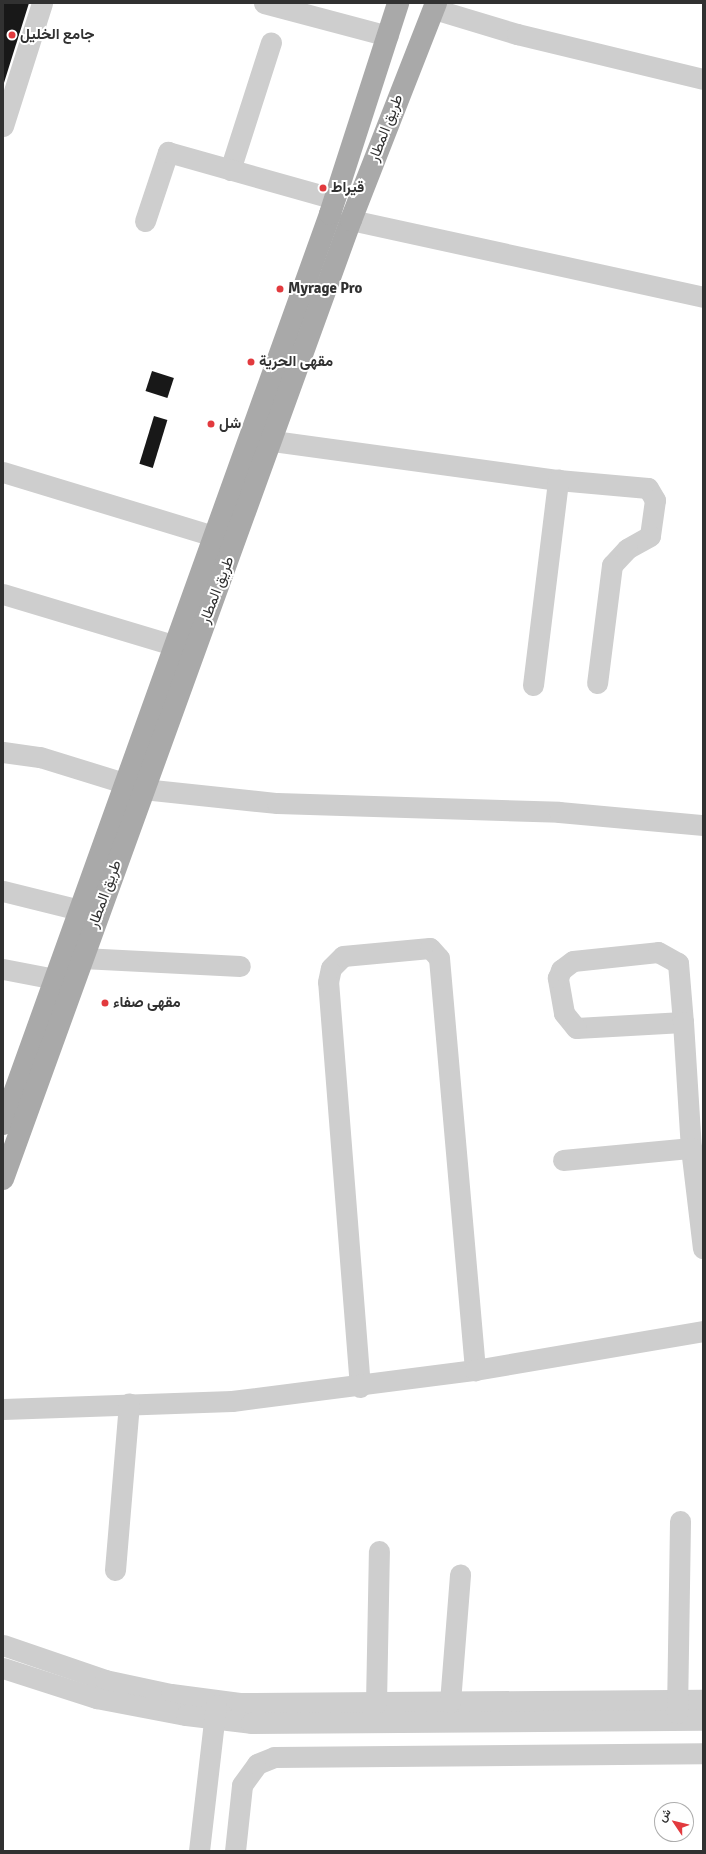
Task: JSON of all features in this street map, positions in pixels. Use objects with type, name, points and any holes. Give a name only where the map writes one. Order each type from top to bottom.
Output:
[{"type":"main road","name":"طريق المطار","points":[[3,1179],[82,958],[176,646],[213,536],[336,199],[398,3]]},
{"type":"main road","name":"طريق المطار","points":[[3,1124],[8,1095],[55,979],[80,910],[133,786],[273,440],[351,220],[435,6]]},
{"type":"main road","points":[[388,36],[403,49],[421,41]]},
{"type":"street","points":[[3,126],[42,3]]},
{"type":"street","points":[[264,3],[388,36]]},
{"type":"street","points":[[435,6],[517,34],[703,79]]},
{"type":"street","points":[[230,170],[271,42]]},
{"type":"street","points":[[145,221],[168,152],[336,199]]},
{"type":"street","points":[[351,220],[703,297]]},
{"type":"street","points":[[273,440],[558,480],[648,488],[655,500],[650,536],[627,549],[612,565],[597,684]]},
{"type":"street","points":[[3,472],[213,536]]},
{"type":"street","points":[[534,684],[558,480]]},
{"type":"street","points":[[3,594],[176,646]]},
{"type":"street","points":[[3,752],[40,757],[133,786],[277,803],[559,812],[703,825]]},
{"type":"street","points":[[3,891],[80,910]]},
{"type":"street","points":[[360,1387],[328,982],[331,968],[343,956],[430,948],[439,958],[475,1370]]},
{"type":"street","points":[[683,1022],[576,1028],[564,1013],[558,978],[561,970],[572,961],[658,952],[667,954],[679,969],[683,1022],[690,1148],[703,1248]]},
{"type":"street","points":[[82,958],[240,966]]},
{"type":"street","points":[[3,969],[55,979]]},
{"type":"street","points":[[563,1160],[690,1148]]},
{"type":"street","points":[[3,1408],[232,1401],[360,1387],[475,1370],[703,1331]]},
{"type":"street","points":[[115,1570],[129,1404]]},
{"type":"street","points":[[677,1710],[680,1521]]},
{"type":"street","points":[[376,1702],[379,1551]]},
{"type":"street","points":[[450,1702],[460,1574]]},
{"type":"street","points":[[3,1645],[84,1675],[267,1724],[677,1710],[703,1700]]},
{"type":"street","points":[[3,1668],[75,1693],[215,1710],[376,1702],[450,1702],[677,1710],[703,1720]]},
{"type":"street","points":[[199,1851],[215,1710]]},
{"type":"street","points":[[235,1851],[242,1784],[257,1764],[274,1757],[703,1753]]},
{"type":"building","name":"جامع الخليل","points":[[3,3],[29,3],[3,86]]},
{"type":"building","points":[[152,371],[174,378],[167,398],[146,391]]},
{"type":"building","points":[[154,416],[167,420],[153,468],[139,464]]},
{"type":"place","name":"جامع الخليل","points":[[12,35]]},
{"type":"place","name":"قيراط","points":[[323,188]]},
{"type":"place","name":"Myrage Pro","points":[[280,289]]},
{"type":"place","name":"مقهى الحرية","points":[[251,362]]},
{"type":"place","name":"شل","points":[[211,424]]},
{"type":"place","name":"مقهى صفاء","points":[[105,1003]]}]
